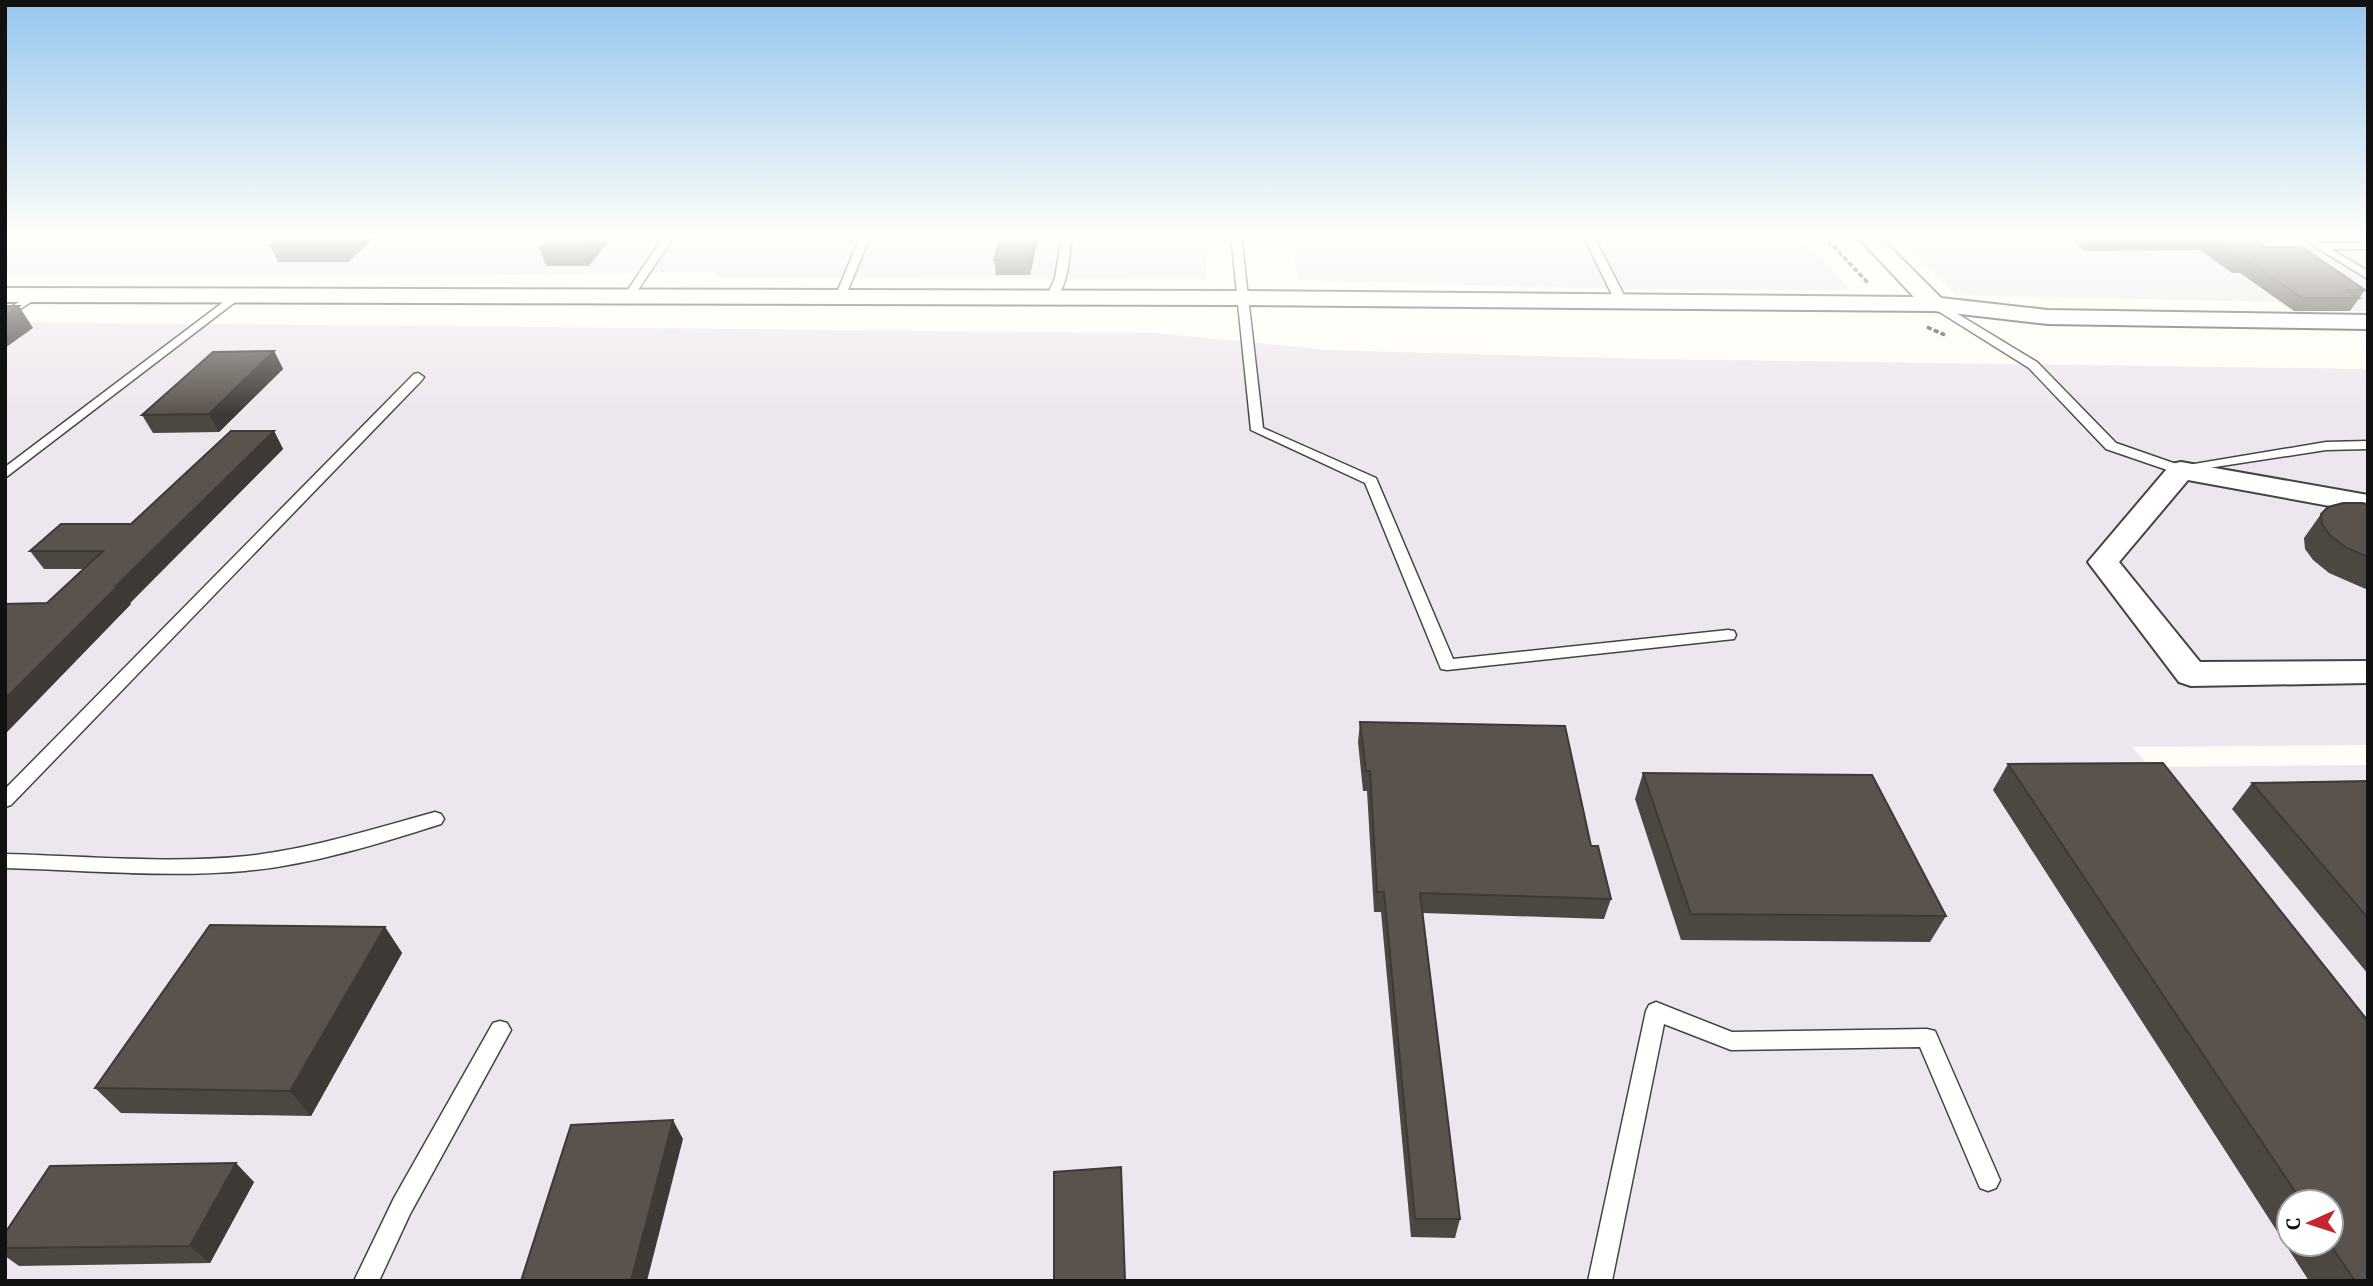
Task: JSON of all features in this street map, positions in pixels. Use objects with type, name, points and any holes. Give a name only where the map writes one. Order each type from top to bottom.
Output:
[{"type":"street","points":[[5,295],[1244,298],[1934,304],[2048,317],[2368,322]]},
{"type":"street","points":[[1925,295],[1934,304]]},
{"type":"street","points":[[2368,504],[2181,470],[2103,562],[2191,674],[2368,672]]},
{"type":"lane","points":[[1244,295],[1257,430],[1371,481],[1447,665],[1728,635]]},
{"type":"lane","points":[[1618,295],[1621,301]]},
{"type":"lane","points":[[5,316],[34,296]]},
{"type":"lane","points":[[5,474],[238,296]]},
{"type":"lane","points":[[1934,304],[2033,365],[2111,446],[2181,470],[2326,446],[2368,445]]},
{"type":"lane","points":[[5,800],[418,377]]},
{"type":"lane","points":[[5,861],[170,866],[247,863],[308,853],[435,819]]},
{"type":"lane","points":[[1600,1281],[1656,1011],[1731,1041],[1927,1038],[1988,1180]]},
{"type":"lane","points":[[366,1281],[402,1206],[500,1030]]},
{"type":"shaded area","points":[[1957,295],[2368,295],[2368,311],[2295,312],[2280,302]]},
{"type":"shaded area","points":[[5,322],[1156,333],[1327,350],[1649,359],[2368,369],[2368,745],[2132,747],[2150,767],[2368,765],[2368,1281],[5,1281]]},
{"type":"building","points":[[2298,295],[2354,295],[2359,298],[2302,298]]},
{"type":"building","points":[[5,306],[19,306],[5,316]]},
{"type":"building","points":[[274,351],[209,414],[142,415],[213,352]]},
{"type":"building","points":[[231,431],[274,431],[5,699],[5,604],[47,603],[103,551],[30,551],[61,524],[131,524]]},
{"type":"building","points":[[2343,503],[2368,504],[2368,557],[2347,548],[2331,536],[2322,524],[2321,514],[2328,507]]},
{"type":"building","points":[[1360,722],[1565,726],[1591,846],[1598,846],[1611,899],[1420,893],[1460,1219],[1415,1219],[1384,892],[1377,892],[1370,771],[1366,771]]},
{"type":"building","points":[[2163,763],[2368,1021],[2368,1281],[2355,1281],[2339,1258],[2345,1258],[2345,1188],[2293,1188],[2008,764]]},
{"type":"building","points":[[1643,773],[1872,775],[1946,916],[1691,914]]},
{"type":"building","points":[[2368,781],[2368,918],[2252,783]]},
{"type":"building","points":[[210,925],[385,927],[290,1091],[95,1088]]},
{"type":"building","points":[[673,1120],[631,1281],[521,1281],[571,1125]]},
{"type":"building","points":[[236,1163],[190,1246],[5,1248],[5,1233],[50,1166]]},
{"type":"building","points":[[1121,1167],[1125,1281],[1054,1281],[1054,1172]]}]
